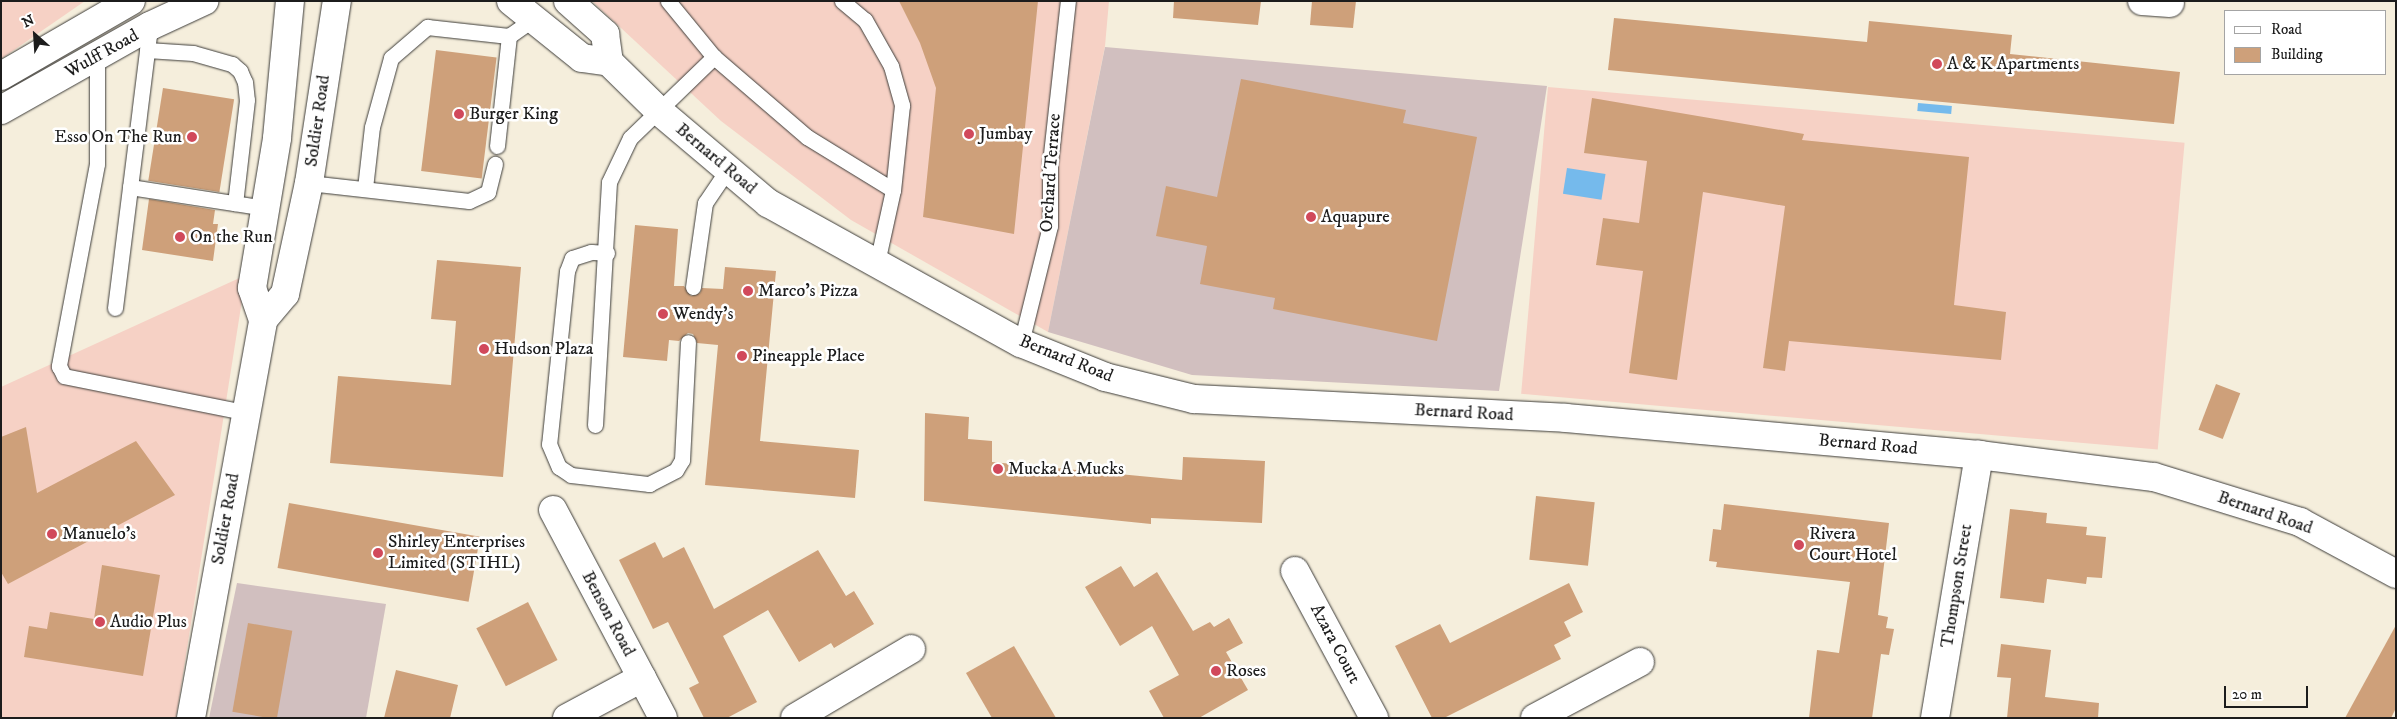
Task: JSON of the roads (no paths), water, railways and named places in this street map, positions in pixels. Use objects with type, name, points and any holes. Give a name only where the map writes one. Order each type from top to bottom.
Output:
[{"type":"main road","name":"Wulff Road","points":[[1,76],[131,1]]},
{"type":"main road","name":"Wulff Road","points":[[1,110],[97,58],[148,38],[204,1]]},
{"type":"main road","points":[[263,320],[252,288],[277,138],[290,1]]},
{"type":"main road","name":"Soldier Road","points":[[192,718],[244,412],[263,320],[285,294],[309,183],[337,1]]},
{"type":"main road","points":[[511,1],[535,18],[582,58],[609,62],[606,34],[568,1]]},
{"type":"main road","points":[[2142,1],[2170,4]]},
{"type":"main road","name":"Bernard Road","points":[[609,62],[659,111],[768,203],[1021,343],[1105,377],[1194,399],[1566,418],[1978,455],[2154,477],[2300,522],[2396,574]]},
{"type":"main road","name":"Thompson Street","points":[[1935,718],[1978,455]]},
{"type":"main road","name":"Benson Road","points":[[553,510],[663,718]]},
{"type":"main road","name":"Azara Court","points":[[1295,571],[1374,718]]},
{"type":"main road","points":[[795,718],[911,649]]},
{"type":"main road","points":[[1535,718],[1640,662]]},
{"type":"main road","points":[[567,718],[642,678]]},
{"type":"lane","points":[[668,1],[714,57],[807,137],[893,190]]},
{"type":"lane","points":[[842,1],[866,20],[891,66],[902,105],[893,190],[877,264]]},
{"type":"lane","name":"Orchard Terrace","points":[[1021,343],[1050,226],[1050,163],[1068,1]]},
{"type":"lane","points":[[365,188],[372,127],[391,58],[427,27],[510,36],[535,18]]},
{"type":"lane","points":[[497,146],[510,36]]},
{"type":"lane","points":[[115,308],[148,38],[232,64],[240,71],[245,82],[247,100],[235,203]]},
{"type":"lane","points":[[595,425],[607,253],[609,182],[630,138],[714,57]]},
{"type":"lane","points":[[97,58],[97,164],[59,366],[64,376],[244,412]]},
{"type":"lane","points":[[309,183],[469,201],[488,192],[495,164]]},
{"type":"lane","points":[[693,287],[705,203],[728,169]]},
{"type":"lane","points":[[130,187],[266,208]]},
{"type":"lane","points":[[607,253],[591,252],[572,258],[567,271],[549,444],[559,467],[571,475],[649,484],[676,470],[682,460],[688,342]]},
{"type":"water","points":[[1918,103],[1952,106],[1951,114],[1917,111]]},
{"type":"water","points":[[1567,168],[1606,174],[1601,200],[1563,194]]},
{"type":"place","name":"A & K Apartments","points":[[1937,64]]},
{"type":"place","name":"Burger King","points":[[459,114]]},
{"type":"place","name":"Jumbay","points":[[969,134]]},
{"type":"place","name":"Esso On The Run","points":[[192,137]]},
{"type":"place","name":"Aquapure","points":[[1311,217]]},
{"type":"place","name":"On the Run","points":[[180,237]]},
{"type":"place","name":"Marco's Pizza","points":[[748,291]]},
{"type":"place","name":"Wendy's","points":[[663,314]]},
{"type":"place","name":"Hudson Plaza","points":[[484,349]]},
{"type":"place","name":"Pineapple Place","points":[[742,356]]},
{"type":"place","name":"Mucka A Mucks","points":[[998,469]]},
{"type":"place","name":"Manuelo's","points":[[52,534]]},
{"type":"place","name":"Rivera Court Hotel","points":[[1799,545]]},
{"type":"place","name":"Shirley Enterprises Limited (STIHL)","points":[[378,553]]},
{"type":"place","name":"Audio Plus","points":[[100,622]]},
{"type":"place","name":"Roses","points":[[1216,671]]}]
